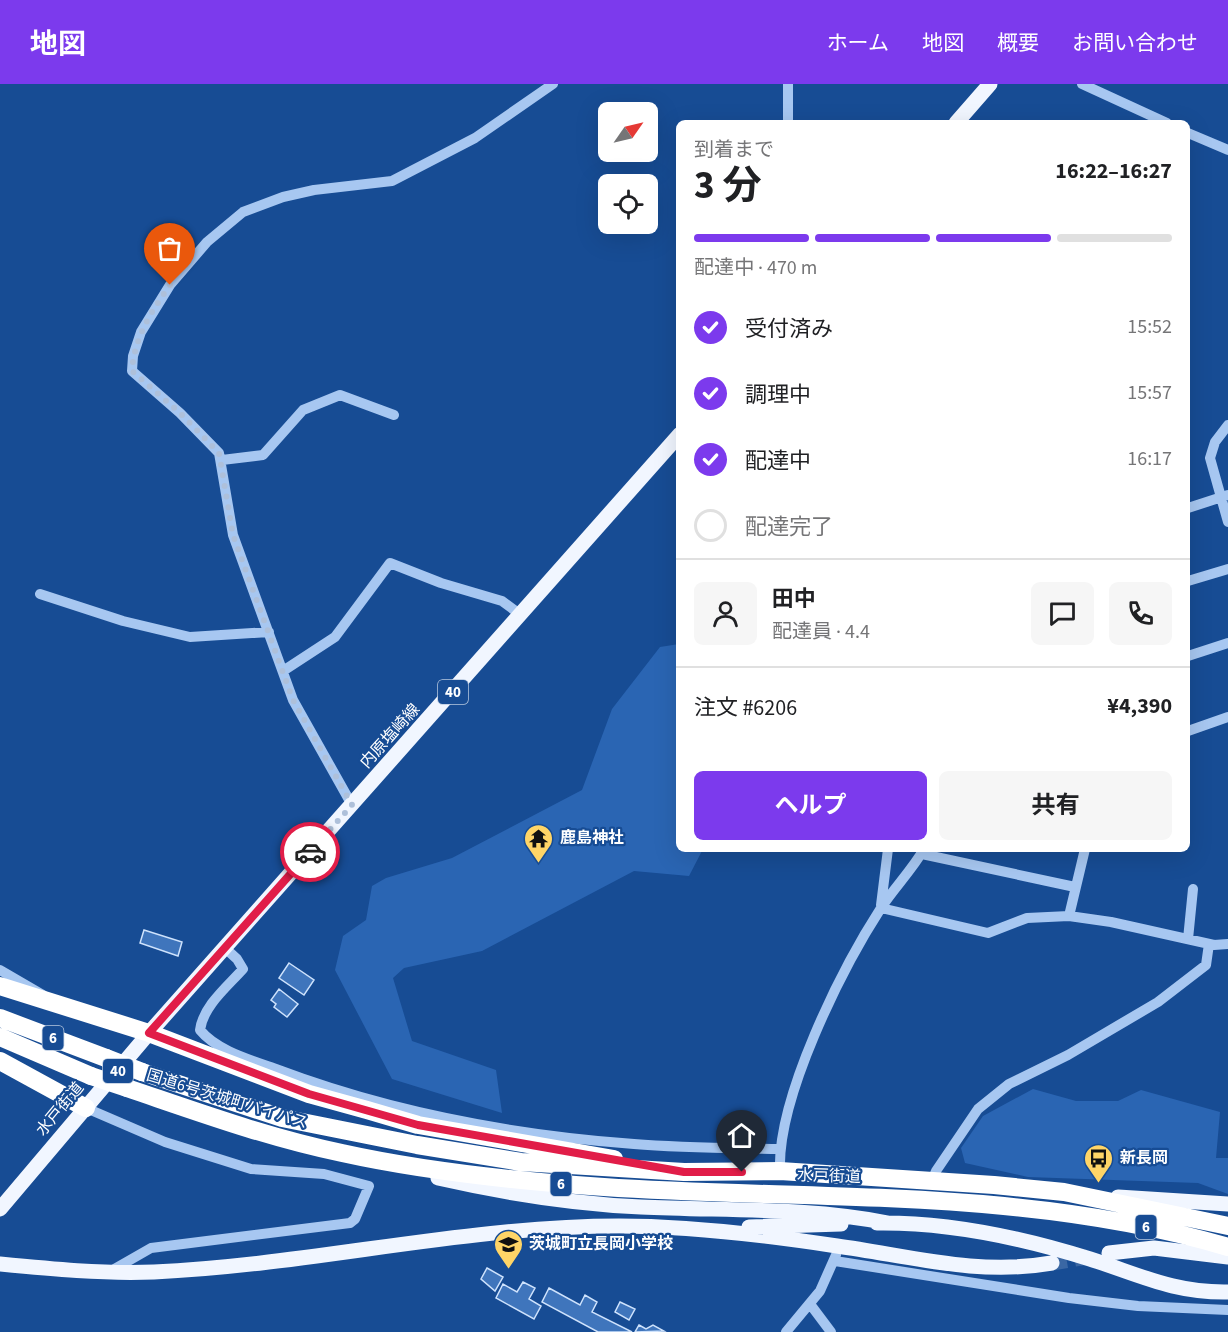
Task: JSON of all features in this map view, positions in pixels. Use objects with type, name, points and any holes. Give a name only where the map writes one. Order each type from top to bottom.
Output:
[{"type":"highway","points":[[0,986],[149,1033],[309,1094],[418,1125],[684,1172]]},
{"type":"highway","name":"国道6号茨城町バイパス","points":[[0,1017],[142,1072],[239,1106],[338,1131],[521,1162],[684,1172]]},
{"type":"highway","name":"国道6号茨城町バイパス","points":[[0,1037],[91,1076],[264,1134],[343,1154]]},
{"type":"highway","points":[[0,1061],[86,1108]]},
{"type":"highway","name":"水戸街道","points":[[343,1154],[510,1179],[563,1184],[670,1191],[894,1197],[988,1204],[1134,1224],[1228,1247]]},
{"type":"highway","name":"水戸街道","points":[[684,1172],[780,1171],[1064,1192]]},
{"type":"highway","name":"6","points":[[1064,1192],[1228,1226]]},
{"type":"main road","points":[[959,120],[990,84]]},
{"type":"main road","name":"内原塩崎線","points":[[149,1033],[676,439]]},
{"type":"main road","name":"水戸街道","points":[[0,1209],[149,1033]]},
{"type":"main road","points":[[343,1154],[453,1181],[561,1199],[638,1207],[851,1216],[888,1223],[970,1232],[1026,1242],[1090,1259],[1167,1287],[1228,1293]]},
{"type":"main road","points":[[1064,1192],[1228,1204]]},
{"type":"main road","points":[[0,1264],[108,1272],[231,1266],[468,1235],[541,1229],[616,1226],[698,1229],[888,1223]]},
{"type":"main road","points":[[698,1229],[836,1253],[936,1264],[992,1269],[1052,1263]]},
{"type":"main road","points":[[1108,1253],[1154,1248],[1228,1257]]},
{"type":"street","points":[[352,805],[307,729],[283,671],[233,535],[219,453],[180,413],[132,371],[133,356],[141,333],[164,293],[191,259],[225,225],[243,212],[282,197],[303,192],[392,181],[475,138],[553,84]]},
{"type":"street","points":[[788,84],[788,120]]},
{"type":"street","points":[[1082,84],[1160,120]]},
{"type":"street","points":[[1190,134],[1228,150]]},
{"type":"street","points":[[222,460],[263,455],[303,410],[340,395],[394,416]]},
{"type":"street","points":[[1228,425],[1215,442],[1210,458],[1224,497],[1228,522]]},
{"type":"street","points":[[1190,507],[1224,497]]},
{"type":"street","points":[[283,671],[335,637],[390,563],[441,583],[502,601],[521,615]]},
{"type":"street","points":[[1190,580],[1228,569]]},
{"type":"street","points":[[40,594],[123,621],[190,637],[269,632]]},
{"type":"street","points":[[1190,655],[1228,643]]},
{"type":"street","points":[[1190,729],[1228,717]]},
{"type":"street","points":[[881,908],[888,852]]},
{"type":"street","points":[[780,1171],[779,1149],[792,1100],[839,982],[881,908],[922,852]]},
{"type":"street","points":[[927,852],[1075,887]]},
{"type":"street","points":[[1069,916],[1083,852]]},
{"type":"street","points":[[1188,939],[1193,889]]},
{"type":"street","points":[[881,908],[988,933],[1027,918],[1069,916],[1111,922],[1209,944],[1228,944]]},
{"type":"street","points":[[932,1181],[936,1170],[978,1109],[1009,1084],[1068,1055],[1158,1002],[1206,965],[1209,944]]},
{"type":"street","points":[[225,948],[237,959],[243,969],[207,1010],[201,1020],[200,1030],[215,1044],[302,1079],[407,1110],[523,1132],[635,1144],[779,1149]]},
{"type":"street","points":[[0,970],[24,981],[61,1006]]},
{"type":"street","points":[[86,1108],[165,1142],[251,1169],[324,1174],[369,1186],[356,1219],[350,1223],[151,1248],[108,1272]]},
{"type":"street","points":[[786,1332],[810,1304],[827,1279],[836,1253],[1069,1298],[1138,1306],[1228,1310]]},
{"type":"street","points":[[810,1304],[831,1332]]},
{"type":"shaded area","points":[[676,644],[676,852],[701,852],[689,876],[634,871],[482,951],[404,968],[393,978],[412,1041],[496,1070],[502,1113],[392,1079],[335,970],[343,936],[366,920],[372,886],[386,878],[452,858],[582,790],[612,709],[660,647]]},
{"type":"shaded area","points":[[1033,1089],[1076,1101],[1118,1101],[1141,1090],[1220,1112],[1216,1158],[1228,1158],[1228,1194],[1198,1183],[1028,1177],[965,1163],[961,1148],[983,1116]]},
{"type":"building","points":[[144,930],[182,942],[178,956],[140,943]]},
{"type":"building","points":[[289,963],[314,980],[304,995],[279,978]]},
{"type":"building","points":[[279,989],[298,1004],[287,1017],[274,1007],[276,1004],[271,1000]]},
{"type":"building","points":[[487,1268],[503,1277],[495,1291],[481,1279]]},
{"type":"building","points":[[523,1282],[535,1288],[529,1299],[541,1306],[534,1319],[496,1298],[503,1284],[517,1292]]},
{"type":"building","points":[[549,1288],[580,1305],[585,1295],[597,1302],[592,1312],[632,1332],[598,1332],[542,1302]]},
{"type":"building","points":[[620,1302],[635,1309],[629,1320],[615,1312]]},
{"type":"building","points":[[639,1325],[646,1329],[653,1325],[664,1331],[635,1332]]},
{"type":"tunnel","points":[[1052,1263],[1088,1257]]},
{"type":"way so far","points":[[170,285],[153,309],[141,333],[133,356],[132,371],[180,413],[219,453],[233,535],[293,700],[307,729],[352,805],[310,852]]},
{"type":"place","name":"鹿島神社","points":[[539,864]]},
{"type":"place","name":"新長岡","points":[[1099,1184]]},
{"type":"place","name":"茨城町立長岡小学校","points":[[508,1270]]},
{"type":"route","points":[[310,852],[149,1033],[309,1094],[418,1125],[684,1172],[742,1172]]}]
